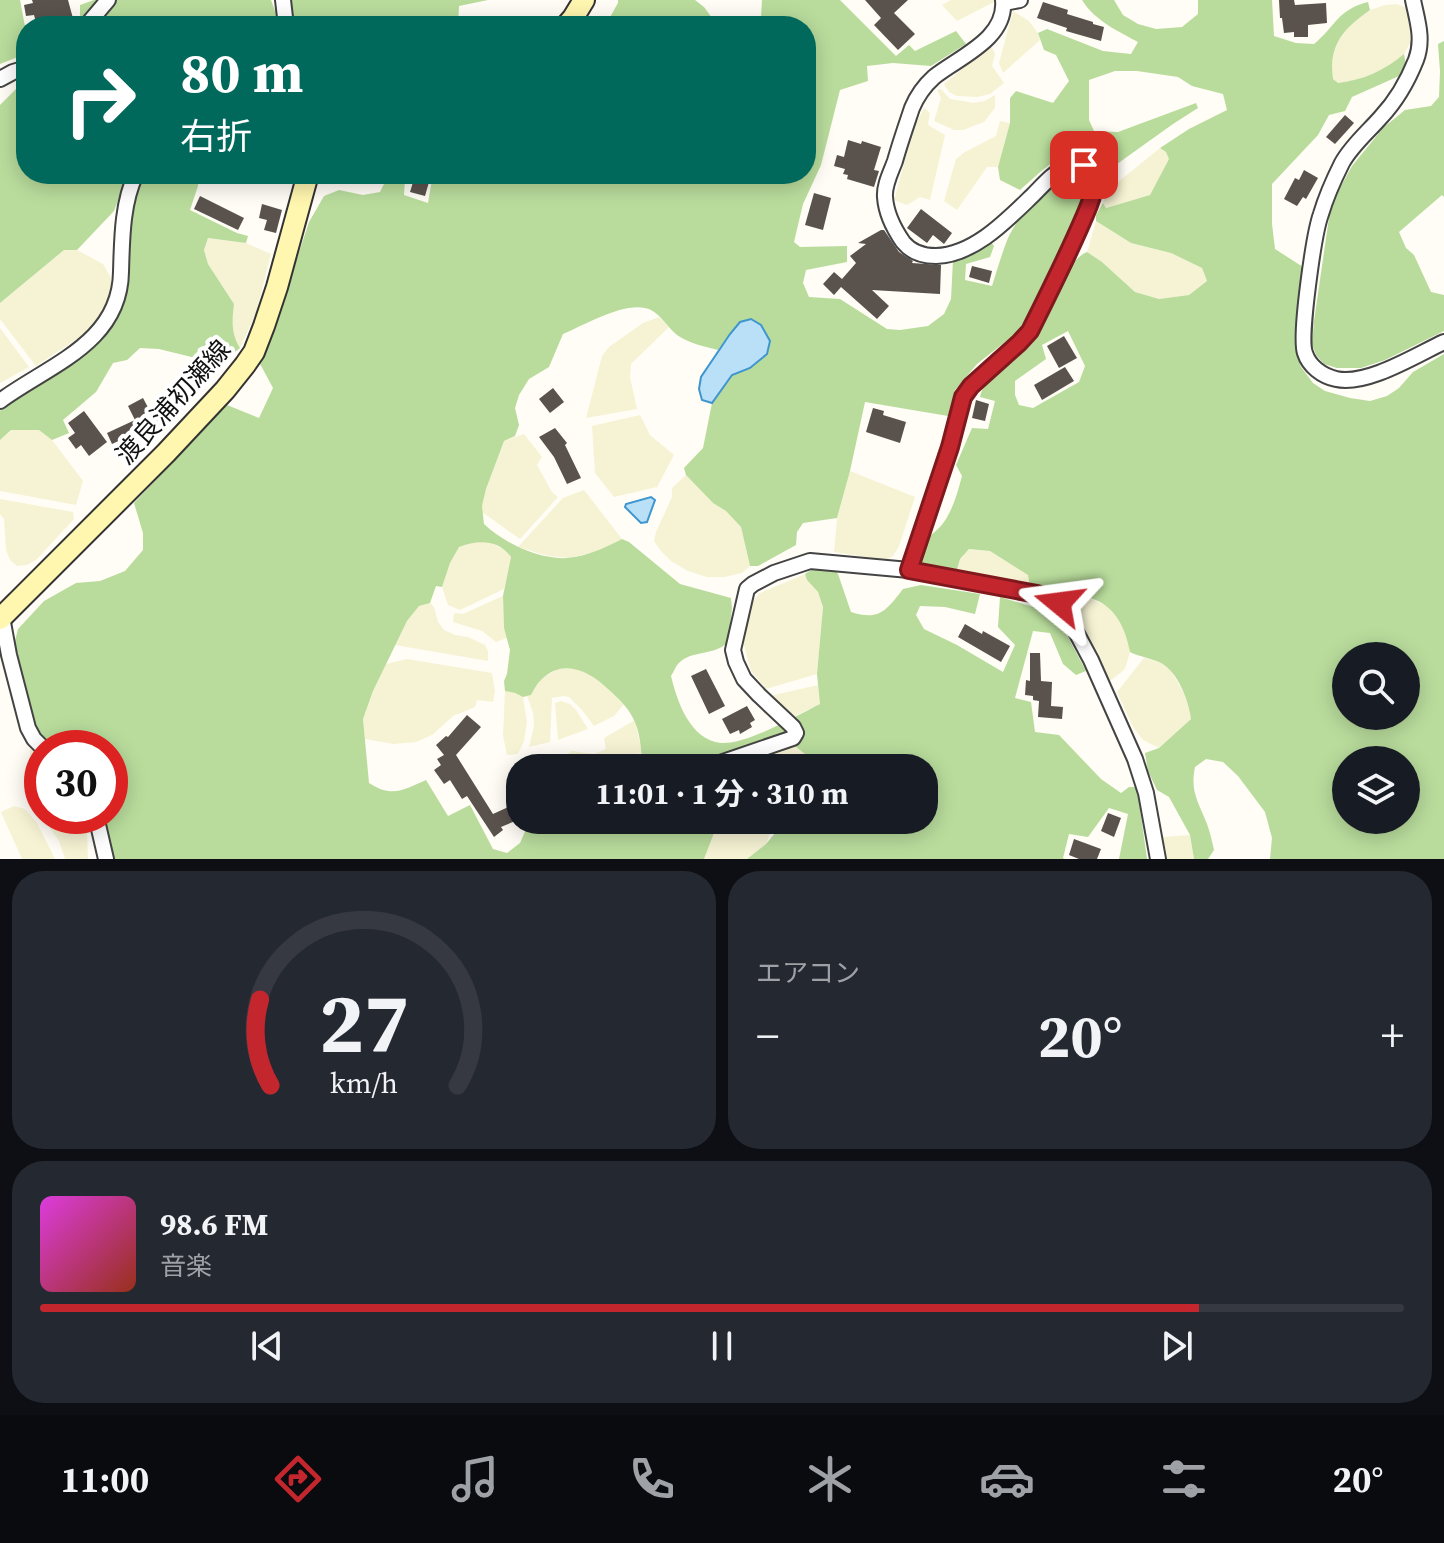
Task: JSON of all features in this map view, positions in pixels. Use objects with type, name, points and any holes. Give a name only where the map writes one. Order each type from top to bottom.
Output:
[{"type":"main road","name":"渡良浦初瀬線","points":[[1,618],[166,453],[245,365],[254,352],[277,287],[305,184]]},
{"type":"street","points":[[94,16],[108,0]]},
{"type":"street","points":[[909,570],[950,447],[963,397],[1030,331],[1066,259],[1095,184],[1090,168],[1077,164],[1064,168],[985,236],[969,247],[949,254],[918,254],[906,246],[896,232],[886,206],[885,190],[917,97],[932,79],[991,35],[1002,19],[1004,1],[1020,0]]},
{"type":"street","points":[[1413,0],[1420,31],[1417,57],[1384,114],[1350,150],[1320,215],[1312,257],[1303,349],[1313,367],[1321,373],[1335,379],[1349,380],[1379,372],[1444,342]]},
{"type":"street","points":[[0,401],[55,368],[85,345],[106,322],[119,300],[127,204],[132,184]]},
{"type":"street","points":[[746,754],[793,738],[796,733],[744,679],[736,662],[733,650],[747,589],[753,584],[810,561],[909,570],[1037,594],[1059,603],[1091,660],[1135,759],[1146,793],[1158,859]]},
{"type":"street","points":[[1,618],[29,730]]},
{"type":"street","points":[[100,834],[106,859]]},
{"type":"shaded area","points":[[951,0],[994,2],[957,21],[942,5]]},
{"type":"shaded area","points":[[1397,4],[1407,8],[1411,41],[1404,54],[1388,68],[1338,83],[1333,79],[1331,68],[1334,50],[1341,36],[1352,22],[1370,10]]},
{"type":"shaded area","points":[[1013,11],[1029,21],[1040,40],[1003,73],[999,63]]},
{"type":"shaded area","points":[[991,45],[995,54],[992,66],[1004,83],[990,94],[977,97],[957,96],[949,92],[944,84]]},
{"type":"shaded area","points":[[941,89],[950,99],[973,103],[995,95],[995,108],[984,122],[954,130],[934,121],[941,98],[937,90]]},
{"type":"shaded area","points":[[924,108],[930,113],[928,125],[945,135],[930,200],[920,197],[907,205],[894,200],[914,127]]},
{"type":"shaded area","points":[[1000,121],[1010,123],[998,167],[987,167],[957,210],[944,201],[956,159],[996,136]]},
{"type":"shaded area","points":[[1160,148],[1170,159],[1150,195],[1106,208],[1103,203],[1107,191]]},
{"type":"shaded area","points":[[1096,221],[1131,243],[1171,253],[1202,268],[1207,281],[1189,295],[1159,299],[1135,292],[1087,252]]},
{"type":"shaded area","points":[[208,238],[246,243],[271,254],[256,313],[240,348],[234,340],[234,304],[208,264],[204,250]]},
{"type":"shaded area","points":[[64,250],[77,250],[103,264],[111,278],[111,298],[83,335],[36,366],[0,319],[0,303]]},
{"type":"shaded area","points":[[659,317],[669,327],[631,364],[630,377],[637,409],[586,418],[602,356],[609,347],[643,323]]},
{"type":"shaded area","points":[[0,328],[29,367],[0,383]]},
{"type":"shaded area","points":[[640,415],[650,435],[674,455],[657,487],[614,497],[595,473],[592,426]]},
{"type":"shaded area","points":[[11,430],[39,430],[52,440],[83,481],[76,505],[0,491],[0,440]]},
{"type":"shaded area","points":[[524,434],[542,457],[537,465],[558,497],[520,539],[482,512],[482,506],[504,441]]},
{"type":"shaded area","points":[[850,471],[915,497],[899,546],[893,556],[886,560],[834,552],[837,518]]},
{"type":"shaded area","points":[[686,475],[741,527],[750,566],[742,573],[707,577],[688,571],[671,561],[654,541],[672,497],[672,488]]},
{"type":"shaded area","points":[[584,490],[622,539],[599,551],[571,558],[548,556],[518,547],[563,498]]},
{"type":"shaded area","points":[[0,499],[73,512],[74,519],[36,560],[17,566],[6,550]]},
{"type":"shaded area","points":[[473,542],[489,542],[506,550],[511,556],[509,569],[504,589],[460,610],[448,605],[442,587],[459,547]]},
{"type":"shaded area","points":[[969,549],[990,551],[1029,575],[1030,586],[956,573],[960,559]]},
{"type":"shaded area","points":[[805,574],[818,592],[823,607],[817,674],[766,689],[751,671],[743,630],[753,601],[760,593]]},
{"type":"shaded area","points":[[1065,595],[1087,597],[1108,607],[1120,620],[1130,652],[1125,669],[1110,681]]},
{"type":"shaded area","points":[[503,596],[507,638],[496,642],[482,631],[453,622],[454,613],[463,614]]},
{"type":"shaded area","points":[[430,603],[444,630],[485,645],[488,661],[395,645],[419,606]]},
{"type":"shaded area","points":[[1144,658],[1170,669],[1189,702],[1191,719],[1159,748],[1143,740],[1133,727],[1117,692]]},
{"type":"shaded area","points":[[407,659],[492,673],[493,702],[477,700],[475,707],[453,716],[432,735],[416,742],[393,744],[365,739],[363,719],[386,664]]},
{"type":"shaded area","points":[[576,668],[596,677],[624,704],[614,716],[594,726],[569,697],[552,698],[550,742],[529,747],[534,726],[527,696],[531,695],[540,680],[557,669]]},
{"type":"shaded area","points":[[818,685],[820,704],[791,718],[770,696]]},
{"type":"shaded area","points":[[505,691],[523,697],[527,722],[518,754],[507,754],[503,736]]},
{"type":"shaded area","points":[[561,701],[576,710],[588,729],[558,740],[555,703]]},
{"type":"shaded area","points":[[635,720],[642,753],[594,754],[606,749],[604,738]]},
{"type":"shaded area","points":[[791,744],[805,754],[764,754]]},
{"type":"shaded area","points":[[14,806],[24,809],[24,834],[42,834],[55,859],[22,859],[1,812]]},
{"type":"shaded area","points":[[54,834],[87,834],[88,859],[65,859]]},
{"type":"shaded area","points":[[714,834],[769,834],[766,844],[747,859],[704,859]]},
{"type":"shaded area","points":[[1190,835],[1194,859],[1167,859],[1163,837]]},
{"type":"green space","points":[[0,0],[20,0],[23,16],[16,16],[16,58],[0,64]]},
{"type":"green space","points":[[94,0],[271,0],[277,16],[80,16],[80,5]]},
{"type":"green space","points":[[289,0],[488,0],[459,6],[458,16],[290,16]]},
{"type":"green space","points":[[618,0],[695,0],[711,16],[611,16]]},
{"type":"green space","points":[[762,0],[840,0],[896,56],[909,45],[915,51],[956,31],[966,44],[931,66],[893,63],[867,66],[868,81],[840,90],[816,176],[816,16],[761,16]]},
{"type":"green space","points":[[1082,0],[1114,0],[1123,15],[1138,24],[1156,29],[1182,27],[1198,14],[1198,0],[1272,0],[1274,36],[1296,43],[1314,44],[1343,14],[1368,2],[1370,10],[1340,38],[1333,56],[1333,79],[1338,83],[1365,77],[1404,54],[1406,65],[1399,76],[1352,97],[1345,111],[1329,115],[1318,135],[1272,184],[1272,224],[1275,249],[1303,267],[1296,352],[1301,367],[1313,383],[1325,391],[1370,401],[1387,396],[1413,372],[1444,354],[1444,859],[1270,859],[1272,838],[1265,812],[1238,776],[1223,762],[1206,759],[1195,767],[1194,783],[1214,850],[1208,859],[1194,859],[1190,835],[1169,797],[1157,790],[1148,771],[1145,753],[1159,748],[1191,719],[1185,696],[1173,673],[1161,663],[1130,652],[1117,617],[1104,604],[1084,596],[1030,586],[1028,575],[990,551],[969,549],[960,559],[956,573],[919,567],[924,542],[941,526],[954,504],[962,476],[956,465],[972,428],[988,429],[995,401],[980,397],[983,389],[1036,337],[1065,276],[1078,257],[1087,252],[1135,292],[1159,299],[1189,295],[1207,281],[1202,268],[1171,253],[1131,243],[1096,221],[1096,215],[1103,203],[1106,208],[1150,195],[1169,159],[1160,148],[1227,110],[1223,94],[1192,86],[1178,77],[1137,71],[1115,71],[1089,80],[1089,120],[1094,131],[1118,132],[1196,103],[1198,108],[1103,174],[1092,162],[1071,155],[1050,164],[1020,190],[1000,180],[998,167],[1010,123],[1010,98],[1016,91],[1053,103],[1069,81],[1056,55],[1044,50],[1038,33],[1047,29],[1103,51],[1131,54],[1138,42],[1093,14]],"holes":[[[1068,331],[1085,366],[1079,382],[1033,408],[1019,405],[1015,381],[1046,359],[1042,345]]]},
{"type":"green space","points":[[1444,41],[1444,197],[1442,195],[1399,232],[1406,248],[1414,255],[1431,292],[1444,295],[1444,331],[1385,360],[1361,368],[1337,368],[1324,364],[1312,344],[1331,204],[1352,166],[1383,128],[1405,110],[1431,106],[1439,97],[1438,44]]},
{"type":"green space","points":[[16,89],[16,184],[124,184],[114,211],[77,250],[64,250],[0,303],[0,105]]},
{"type":"green space","points":[[1075,173],[1082,176],[1084,198],[1027,318],[1015,334],[977,364],[955,390],[948,416],[865,402],[837,518],[803,523],[797,532],[796,545],[758,566],[750,566],[741,527],[713,503],[686,475],[684,468],[703,448],[712,403],[732,375],[750,368],[730,334],[718,350],[697,344],[681,338],[658,315],[642,308],[619,310],[563,334],[549,367],[529,379],[519,395],[515,408],[519,425],[515,436],[504,441],[482,506],[484,524],[526,550],[551,557],[581,556],[622,539],[680,584],[731,598],[728,642],[716,650],[684,659],[671,676],[681,707],[693,727],[701,735],[721,743],[757,735],[820,704],[817,674],[823,607],[818,592],[805,574],[814,568],[835,569],[851,612],[861,614],[881,612],[903,589],[921,585],[980,594],[975,614],[945,607],[920,606],[916,615],[924,629],[1003,672],[1015,645],[998,627],[1000,597],[1050,612],[1061,624],[1086,671],[1076,675],[1063,664],[1050,633],[1033,631],[1015,698],[1031,702],[1035,732],[1059,735],[1101,779],[1121,793],[1129,787],[1137,787],[1147,859],[1119,859],[1128,814],[1109,808],[1088,837],[1069,834],[1065,859],[747,859],[774,834],[938,834],[938,754],[805,754],[783,737],[732,754],[641,754],[636,724],[628,710],[585,672],[559,669],[540,681],[531,695],[523,697],[505,691],[510,650],[504,628],[503,596],[511,557],[494,544],[480,542],[459,547],[442,587],[436,586],[430,603],[419,606],[407,621],[373,691],[363,719],[369,783],[391,791],[426,780],[448,816],[470,805],[493,849],[507,853],[520,843],[524,834],[714,834],[704,859],[112,859],[106,834],[128,834],[128,730],[39,730],[14,645],[18,629],[44,601],[76,583],[100,581],[125,571],[143,550],[143,533],[134,503],[227,405],[259,418],[273,388],[259,362],[309,222],[324,196],[339,190],[363,195],[380,192],[384,184],[405,184],[404,195],[428,203],[431,184],[812,184],[803,204],[794,242],[800,247],[847,246],[847,262],[806,270],[803,283],[809,297],[840,299],[887,329],[900,330],[928,326],[944,314],[951,299],[953,260],[991,242],[994,246],[990,257],[966,264],[965,280],[992,286],[1008,238],[1028,209],[1066,177]]},
{"type":"green space","points":[[138,184],[198,184],[190,210],[248,236],[246,243],[208,238],[204,250],[208,264],[234,304],[233,327],[240,348],[220,364],[159,349],[140,348],[127,360],[113,363],[96,392],[63,420],[69,433],[52,440],[39,430],[11,430],[0,440],[0,411],[7,403],[90,349],[112,324],[126,295],[125,257],[129,217]]},
{"type":"water","points":[[751,319],[761,325],[770,341],[767,354],[750,368],[732,375],[712,403],[702,400],[699,389],[701,377],[740,322]]},
{"type":"water","points":[[651,497],[655,500],[647,522],[641,523],[625,507],[626,504]]},
{"type":"building","points":[[32,0],[68,0],[72,16],[26,16],[24,5],[33,3]]},
{"type":"building","points":[[865,0],[908,0],[894,13],[915,34],[898,50],[874,25],[881,18]]},
{"type":"building","points":[[1279,0],[1294,0],[1295,5],[1326,3],[1327,23],[1308,25],[1308,37],[1294,37],[1294,32],[1284,33]]},
{"type":"building","points":[[1043,2],[1104,27],[1101,41],[1066,31],[1067,28],[1037,18]]},
{"type":"building","points":[[1345,115],[1354,123],[1335,144],[1326,137]]},
{"type":"building","points":[[848,140],[881,147],[874,170],[879,171],[874,187],[847,179],[848,175],[843,174],[845,169],[834,166],[837,155],[844,157]]},
{"type":"building","points":[[1304,170],[1318,178],[1306,199],[1303,197],[1297,206],[1284,199],[1295,178],[1299,180]]},
{"type":"building","points":[[412,184],[428,184],[425,196],[410,192]]},
{"type":"building","points":[[814,193],[831,198],[823,230],[805,225]]},
{"type":"building","points":[[200,196],[244,218],[238,230],[194,209]]},
{"type":"building","points":[[262,204],[282,210],[276,233],[264,230],[267,220],[259,218]]},
{"type":"building","points":[[921,209],[952,233],[944,244],[933,235],[927,243],[907,228]]},
{"type":"building","points":[[881,230],[912,263],[941,265],[940,294],[872,290],[889,306],[877,319],[841,287],[834,295],[823,284],[834,272],[842,279],[856,263],[850,256],[866,244],[858,243]]},
{"type":"building","points":[[972,266],[992,271],[989,283],[969,277]]},
{"type":"building","points":[[1064,336],[1077,358],[1059,368],[1047,346]]},
{"type":"building","points":[[1065,367],[1074,381],[1042,400],[1034,385]]},
{"type":"building","points":[[553,388],[564,402],[550,413],[539,399]]},
{"type":"building","points":[[143,398],[152,415],[157,413],[163,424],[112,444],[107,433],[135,420],[128,406]]},
{"type":"building","points":[[976,400],[989,404],[985,421],[972,418]]},
{"type":"building","points":[[873,408],[884,411],[883,415],[906,422],[900,443],[866,432]]},
{"type":"building","points":[[84,411],[107,442],[89,456],[81,445],[76,449],[68,438],[75,433],[68,423]]},
{"type":"building","points":[[555,428],[567,443],[565,445],[581,478],[567,484],[554,457],[539,437]]},
{"type":"building","points":[[965,624],[1010,646],[1001,662],[958,637]]},
{"type":"building","points":[[1030,653],[1040,653],[1041,681],[1052,682],[1051,706],[1063,707],[1062,719],[1038,717],[1039,701],[1025,695],[1026,680],[1030,681]]},
{"type":"building","points":[[706,669],[725,706],[709,714],[691,676]]},
{"type":"building","points":[[747,706],[755,720],[750,723],[752,727],[740,734],[739,730],[730,734],[722,719]]},
{"type":"building","points":[[467,715],[481,727],[456,755],[493,814],[506,808],[506,825],[494,837],[467,796],[462,799],[450,780],[444,784],[434,770],[441,765],[437,759],[444,755],[436,745],[448,737]]},
{"type":"building","points":[[1108,813],[1121,818],[1114,837],[1101,831]]},
{"type":"building","points":[[1074,839],[1101,849],[1097,859],[1079,859],[1069,855]]},
{"type":"route","points":[[1059,603],[1037,594],[909,570],[950,447],[963,397],[1030,331],[1066,259],[1095,184],[1090,168],[1084,165]]}]
